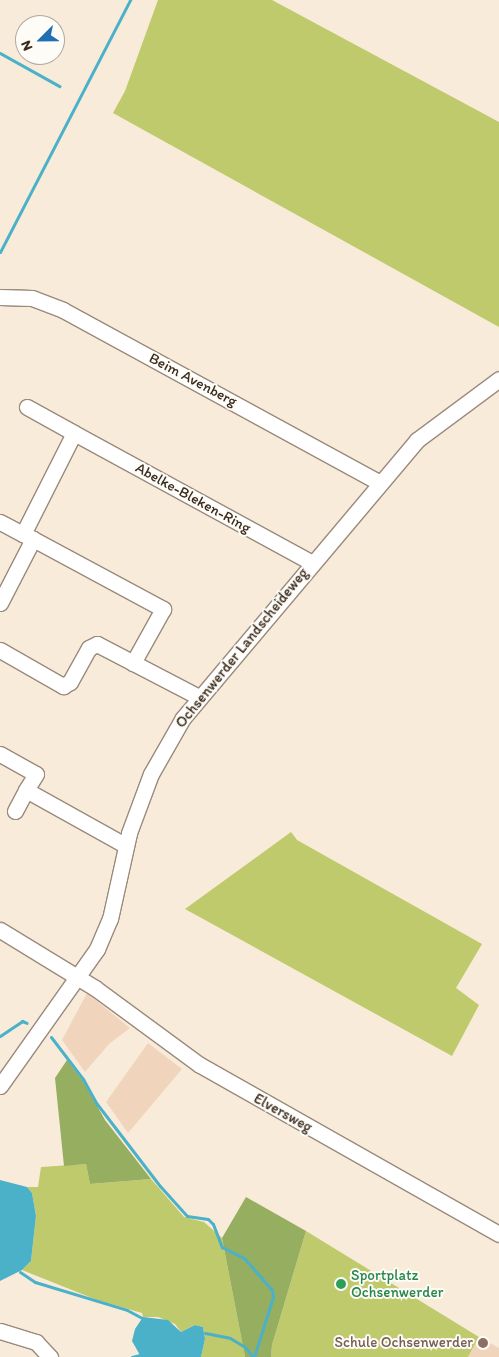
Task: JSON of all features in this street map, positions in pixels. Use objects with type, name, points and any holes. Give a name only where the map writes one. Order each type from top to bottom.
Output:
[{"type":"street","name":"Beim Avenberg","points":[[0,297],[32,298],[63,310],[380,483]]},
{"type":"street","name":"Ochsenwerder Landscheideweg","points":[[0,1086],[97,950],[110,919],[126,845],[151,774],[183,718],[312,562],[417,440],[499,379]]},
{"type":"street","name":"Abelke-Bleken-Ring","points":[[26,407],[312,562]]},
{"type":"street","points":[[0,603],[74,433]]},
{"type":"street","points":[[0,522],[163,609],[133,663]]},
{"type":"street","points":[[0,650],[63,686],[70,682],[93,645],[133,663],[199,698]]},
{"type":"street","points":[[0,754],[36,774],[15,811]]},
{"type":"street","points":[[26,790],[126,845]]},
{"type":"street","name":"Elversweg","points":[[0,930],[78,977],[200,1065],[499,1234]]},
{"type":"street","points":[[0,1331],[36,1342],[50,1357]]},
{"type":"shaded area","points":[[87,993],[130,1028],[109,1044],[85,1072],[62,1040]]},
{"type":"shaded area","points":[[148,1043],[182,1069],[128,1133],[106,1102]]},
{"type":"shaded area","name":"Schule Ochsenwerder","points":[[479,1337],[499,1348],[499,1357],[468,1357]]},
{"type":"green space","points":[[158,0],[272,0],[499,122],[499,327],[113,113],[125,91]]},
{"type":"green space","points":[[291,832],[297,840],[482,944],[456,988],[479,1005],[452,1056],[185,909]]},
{"type":"green space","points":[[67,1060],[83,1081],[105,1120],[151,1179],[90,1184],[86,1164],[64,1166],[55,1078]]},
{"type":"green space","points":[[86,1164],[90,1184],[151,1179],[184,1217],[204,1222],[222,1238],[245,1357],[201,1357],[205,1339],[203,1327],[195,1325],[181,1332],[175,1324],[158,1317],[143,1317],[142,1313],[97,1300],[22,1270],[31,1261],[36,1216],[32,1193],[27,1187],[38,1187],[41,1167]]},
{"type":"green space","points":[[246,1197],[306,1231],[272,1345],[271,1357],[245,1357],[222,1238]]},
{"type":"green space","name":"Sportplatz Ochsenwerder","points":[[306,1231],[479,1337],[468,1357],[271,1357],[272,1345]]},
{"type":"water","points":[[0,1180],[27,1187],[32,1193],[36,1216],[31,1261],[22,1270],[0,1281]]},
{"type":"water","points":[[143,1317],[168,1320],[181,1332],[195,1325],[203,1327],[205,1339],[201,1357],[141,1357],[132,1341],[135,1329]]},
{"type":"waterway","points":[[0,252],[130,0]]},
{"type":"waterway","points":[[0,53],[59,86]]},
{"type":"waterway","points":[[0,1036],[22,1021],[27,1023]]},
{"type":"waterway","points":[[51,1037],[83,1079],[97,1104],[160,1186],[187,1216],[208,1219],[213,1224],[222,1247],[244,1258],[272,1290],[273,1297],[254,1357]]},
{"type":"waterway","points":[[20,1272],[35,1282],[127,1310],[142,1318]]},
{"type":"waterway","points":[[205,1333],[230,1338],[245,1347],[253,1357]]},
{"type":"waterway","points":[[132,1357],[140,1355]]},
{"type":"place","name":"Sportplatz Ochsenwerder","points":[[341,1284]]},
{"type":"place","name":"Schule Ochsenwerder","points":[[483,1343]]}]
